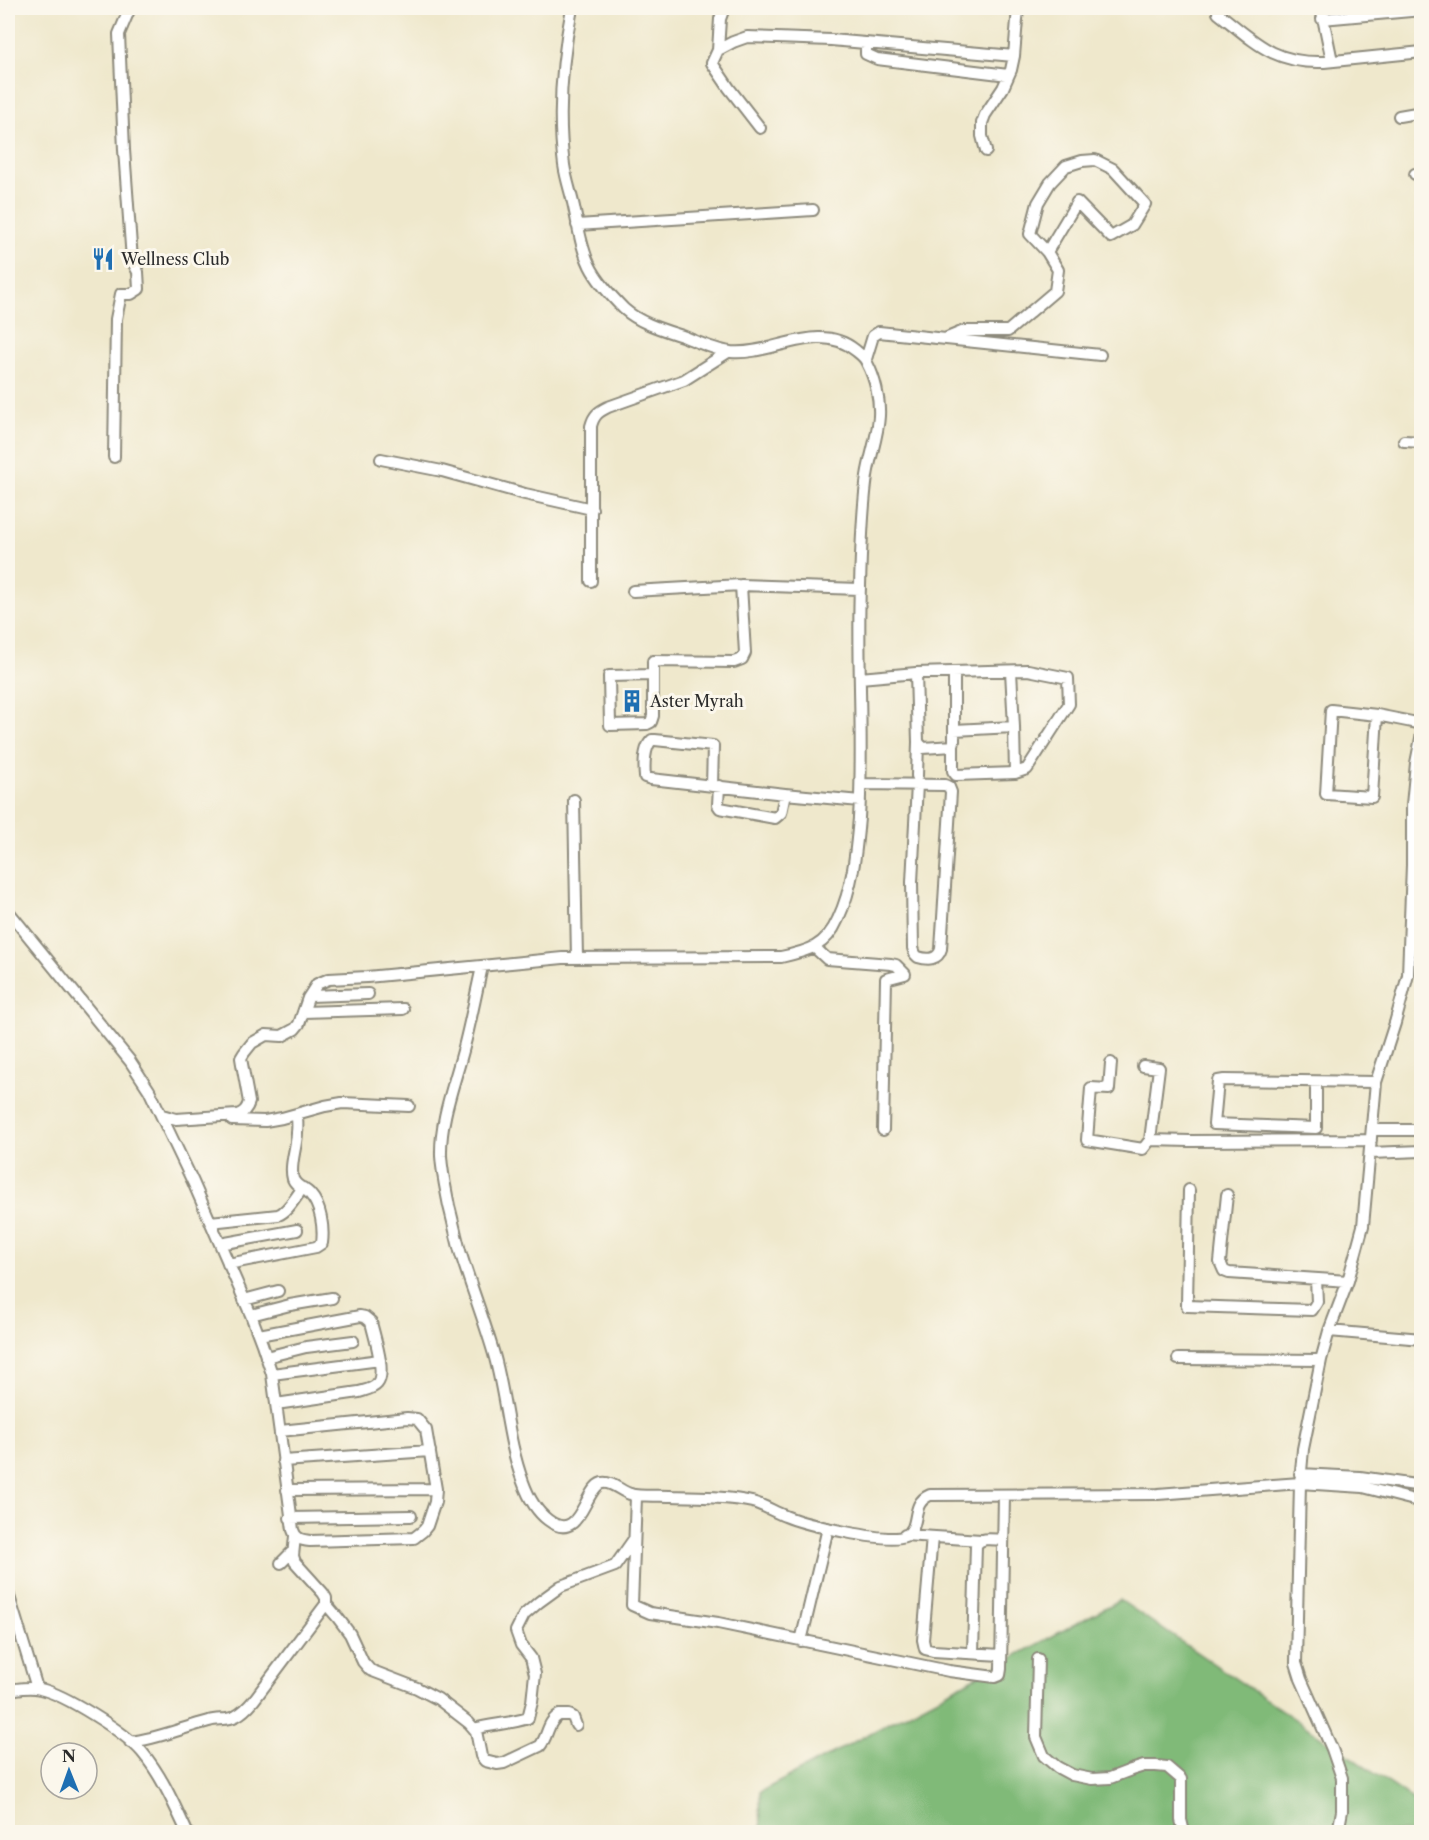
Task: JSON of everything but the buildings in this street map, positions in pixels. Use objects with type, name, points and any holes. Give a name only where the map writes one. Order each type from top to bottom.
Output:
[{"type":"street","points":[[114,457],[118,303],[121,294],[131,294],[140,289],[138,272],[132,260],[119,34],[130,8]]},
{"type":"street","points":[[251,1120],[242,1064],[244,1053],[252,1043],[266,1035],[289,1034],[299,1024],[317,984],[329,979],[563,958],[781,957],[805,952],[825,942],[838,920],[850,885],[857,848],[861,784],[860,590],[865,497],[879,416],[878,396],[866,359],[851,346],[831,338],[789,342],[745,353],[728,352],[644,323],[626,310],[608,292],[590,266],[577,225],[564,165],[560,98],[572,8]]},
{"type":"street","points":[[724,8],[720,19],[718,50],[712,63],[760,128]]},
{"type":"street","points":[[986,151],[982,136],[982,123],[1008,75],[1014,56],[1018,8]]},
{"type":"street","points":[[1321,8],[1332,61]]},
{"type":"street","points":[[1322,19],[1422,10]]},
{"type":"street","points":[[1218,13],[1271,53],[1301,62],[1422,52]]},
{"type":"street","points":[[718,50],[747,37],[831,40],[1014,56]]},
{"type":"street","points":[[866,44],[866,54],[877,59],[1008,75]]},
{"type":"street","points":[[1399,116],[1422,112]]},
{"type":"street","points":[[944,339],[964,331],[1008,331],[1055,291],[1058,270],[1047,252],[1030,234],[1038,203],[1050,183],[1066,166],[1095,160],[1106,164],[1145,204],[1132,225],[1111,237],[1077,202],[1047,252]]},
{"type":"street","points":[[577,225],[813,210]]},
{"type":"street","points":[[866,359],[873,336],[879,332],[1100,355]]},
{"type":"street","points":[[591,581],[591,426],[593,419],[597,413],[608,407],[684,380],[728,352]]},
{"type":"street","points":[[1404,441],[1422,442]]},
{"type":"street","points":[[381,459],[442,471],[525,494],[591,508]]},
{"type":"street","points":[[633,591],[741,585],[860,590]]},
{"type":"street","points":[[653,675],[609,676],[610,725],[651,722],[653,716],[653,675],[653,662],[734,662],[742,659],[744,653],[741,585]]},
{"type":"street","points":[[860,678],[916,673],[1028,670],[1068,678],[1069,705],[1027,769],[1015,773],[956,775],[953,771],[954,672]]},
{"type":"street","points":[[1011,671],[1015,773]]},
{"type":"street","points":[[861,784],[917,780],[949,787],[951,792],[941,949],[938,956],[934,958],[918,957],[913,948],[912,882],[917,780],[918,742],[916,673]]},
{"type":"street","points":[[1377,716],[1372,797],[1326,794],[1331,710],[1377,716],[1422,724]]},
{"type":"street","points":[[954,730],[1014,727]]},
{"type":"street","points":[[1338,1833],[1343,1793],[1340,1771],[1296,1663],[1300,1479],[1303,1449],[1321,1360],[1329,1331],[1348,1281],[1363,1226],[1376,1082],[1406,987],[1416,893],[1412,806],[1416,763],[1422,733]]},
{"type":"street","points":[[785,794],[781,813],[775,818],[720,808],[715,786],[712,746],[656,740],[648,744],[645,777],[651,779],[715,786],[785,794],[860,801]]},
{"type":"street","points":[[918,742],[923,748],[953,746]]},
{"type":"street","points":[[574,800],[577,958]]},
{"type":"street","points":[[8,911],[130,1061],[164,1119],[267,1357],[272,1374],[295,1536],[293,1556],[296,1565],[326,1598],[326,1604],[244,1711],[228,1719],[212,1720],[147,1740],[130,1742]]},
{"type":"street","points":[[814,947],[827,959],[891,964],[896,965],[905,974],[886,979],[883,1130]]},
{"type":"street","points":[[482,967],[464,1047],[443,1118],[441,1157],[444,1183],[460,1250],[494,1355],[516,1463],[531,1500],[546,1519],[559,1525],[573,1523],[593,1490],[599,1484],[608,1483],[636,1497],[632,1605],[650,1613],[718,1623],[949,1671],[989,1677],[1000,1675],[1004,1495]]},
{"type":"street","points":[[310,996],[368,994]]},
{"type":"street","points":[[303,1012],[404,1009]]},
{"type":"street","points":[[1111,1064],[1109,1089],[1091,1088],[1087,1140],[1143,1149],[1150,1140],[1159,1068],[1143,1066]]},
{"type":"street","points":[[1316,1082],[1316,1128],[1214,1124],[1218,1081],[1376,1082]]},
{"type":"street","points":[[164,1119],[282,1118],[342,1103],[410,1106]]},
{"type":"street","points":[[164,1119],[237,1115],[243,1113],[248,1106]]},
{"type":"street","points":[[228,1264],[322,1243],[318,1207],[310,1194],[296,1184],[293,1178],[298,1132],[297,1114]]},
{"type":"street","points":[[1150,1140],[1190,1141],[1372,1135],[1422,1130]]},
{"type":"street","points":[[1370,1153],[1422,1151]]},
{"type":"street","points":[[210,1222],[278,1215],[283,1213],[303,1188]]},
{"type":"street","points":[[1189,1190],[1187,1306],[1312,1310],[1317,1302],[1316,1279]]},
{"type":"street","points":[[1227,1195],[1220,1262],[1224,1271],[1229,1274],[1348,1281]]},
{"type":"street","points":[[220,1244],[297,1230]]},
{"type":"street","points":[[244,1300],[278,1291]]},
{"type":"street","points":[[250,1316],[290,1305],[332,1298]]},
{"type":"street","points":[[259,1335],[360,1316],[371,1322],[380,1360],[381,1375],[377,1384],[359,1392],[276,1404]]},
{"type":"street","points":[[1329,1331],[1422,1339]]},
{"type":"street","points":[[267,1357],[306,1347],[353,1341]]},
{"type":"street","points":[[1178,1359],[1321,1360]]},
{"type":"street","points":[[272,1374],[380,1360]]},
{"type":"street","points":[[280,1431],[413,1418],[426,1430],[436,1489],[435,1502],[427,1526],[414,1538],[310,1541],[301,1540],[295,1536]]},
{"type":"street","points":[[283,1461],[430,1450]]},
{"type":"street","points":[[905,1535],[913,1528],[918,1505],[927,1496],[1158,1494],[1300,1479],[1360,1477],[1422,1486]]},
{"type":"street","points":[[1300,1479],[1363,1487],[1422,1502]]},
{"type":"street","points":[[287,1490],[436,1489]]},
{"type":"street","points":[[631,1494],[722,1498],[753,1502],[786,1517],[828,1528],[888,1538],[905,1535],[1004,1540]]},
{"type":"street","points":[[291,1518],[411,1516]]},
{"type":"street","points":[[801,1641],[828,1528]]},
{"type":"street","points":[[932,1537],[923,1645],[925,1649],[1001,1655]]},
{"type":"street","points":[[474,1729],[528,1718],[535,1674],[531,1658],[521,1645],[516,1631],[524,1615],[561,1586],[615,1566],[635,1539]]},
{"type":"street","points":[[973,1653],[975,1551],[976,1545],[981,1540]]},
{"type":"street","points":[[281,1563],[293,1551]]},
{"type":"street","points":[[8,1593],[37,1688]]},
{"type":"street","points":[[326,1604],[350,1634],[360,1656],[370,1670],[417,1688],[438,1699],[476,1731],[481,1756],[485,1761],[497,1764],[520,1757],[540,1746],[544,1742],[551,1722],[559,1714],[573,1717],[576,1725]]},
{"type":"street","points":[[1038,1659],[1036,1737],[1044,1756],[1072,1775],[1083,1778],[1110,1778],[1144,1766],[1167,1767],[1182,1779],[1181,1820],[1184,1833]]},
{"type":"street","points":[[8,1690],[37,1688],[46,1690],[107,1724],[130,1742],[140,1750],[157,1772],[169,1792],[187,1833]]},
{"type":"green space","points":[[1120,1600],[1421,1805],[1421,1832],[761,1832],[760,1792]]},
{"type":"place","name":"Wellness Club","points":[[103,259]]},
{"type":"place","name":"Aster Myrah","points":[[632,701]]}]
